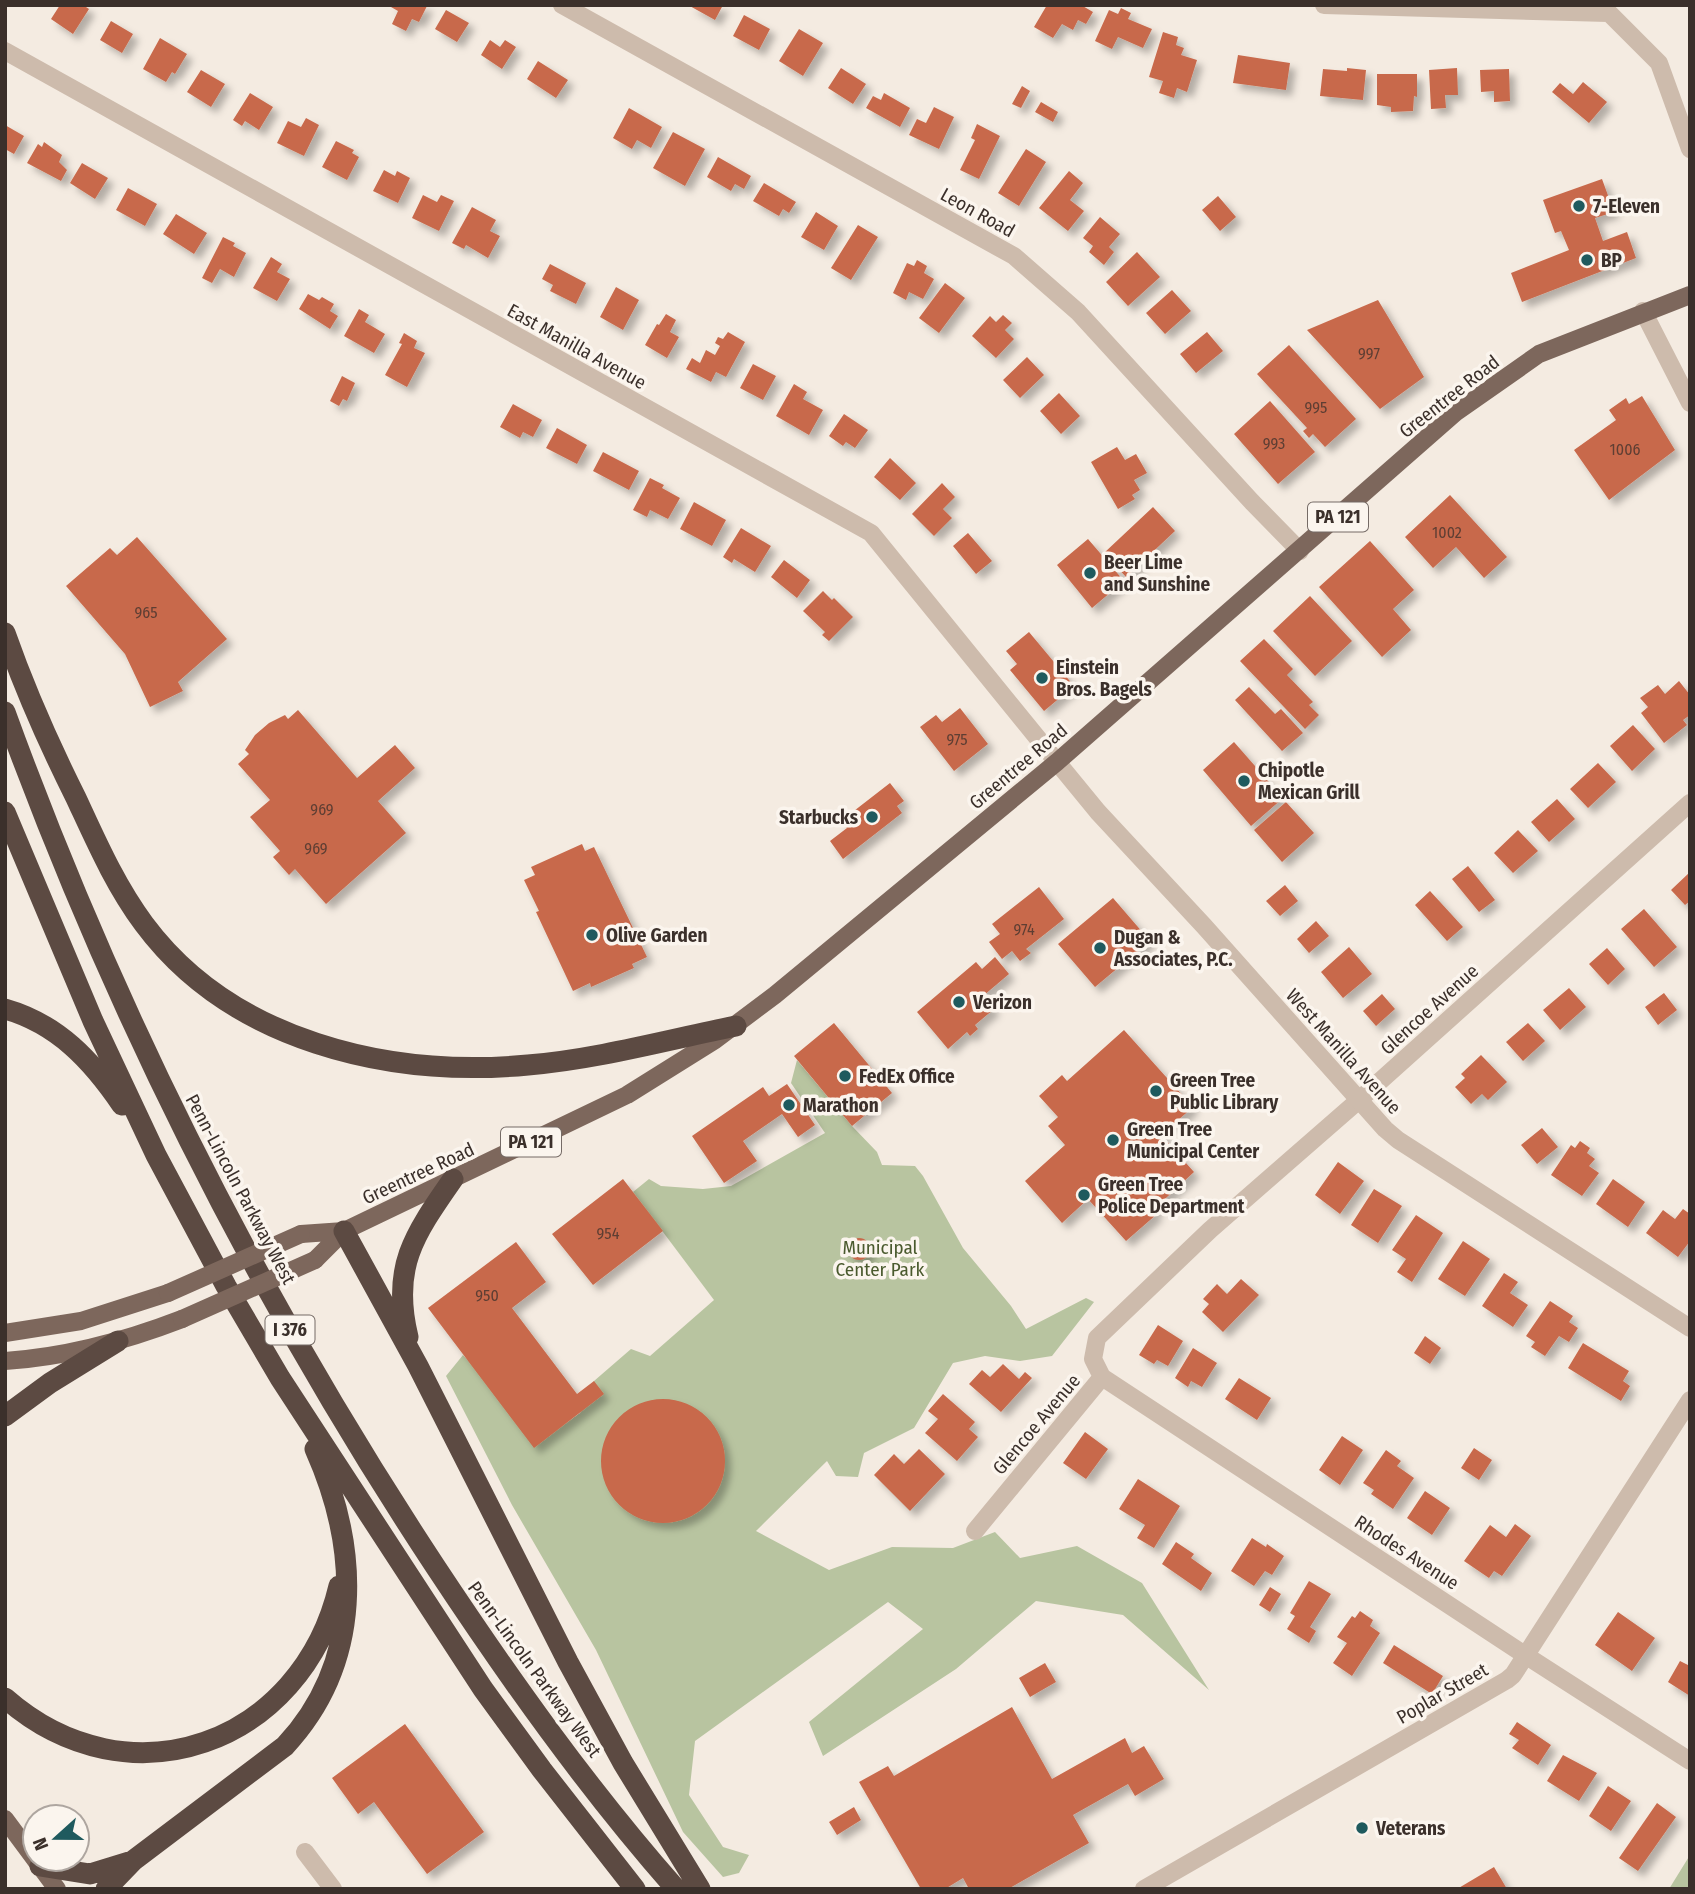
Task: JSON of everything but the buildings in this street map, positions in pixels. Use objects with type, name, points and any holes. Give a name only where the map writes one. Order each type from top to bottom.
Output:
[{"type":"highway","points":[[5,633],[24,689],[126,898],[144,925],[186,970],[233,1006],[258,1020],[310,1041],[366,1057],[449,1067],[489,1068],[570,1060],[736,1026]]},
{"type":"highway","name":"Penn-Lincoln Parkway West","points":[[5,712],[49,827],[125,1007],[213,1188],[297,1343],[396,1507],[507,1672],[625,1831],[676,1889]]},
{"type":"highway","name":"I 376","points":[[5,812],[93,1021],[156,1154],[226,1286],[280,1378],[483,1689],[635,1889]]},
{"type":"highway","points":[[5,1009],[42,1023],[77,1049],[117,1097],[156,1154]]},
{"type":"highway","points":[[418,1366],[404,1319],[402,1281],[412,1244],[453,1179]]},
{"type":"highway","points":[[344,1231],[418,1366],[574,1674],[623,1763],[700,1889]]},
{"type":"highway","points":[[5,1416],[50,1383],[118,1341]]},
{"type":"highway","points":[[107,1889],[134,1860],[285,1746],[313,1712],[334,1670],[345,1620],[347,1594],[343,1539],[330,1486],[319,1456],[280,1378]]},
{"type":"highway","points":[[5,1698],[40,1725],[88,1746],[114,1751],[153,1752],[190,1747],[215,1739],[239,1727],[279,1697],[309,1658],[335,1603],[341,1579],[343,1539]]},
{"type":"highway","points":[[84,1873],[90,1874],[134,1860]]},
{"type":"main road","name":"Greentree Road","points":[[5,1361],[54,1355],[118,1341],[182,1319],[315,1260],[344,1231],[626,1095],[686,1060],[736,1026],[1057,762],[1451,417],[1539,354],[1690,295]]},
{"type":"main road","name":"Greentree Road","points":[[5,1333],[81,1321],[168,1293],[301,1234],[344,1231]]},
{"type":"main road","points":[[5,1819],[21,1840]]},
{"type":"main road","points":[[45,1873],[57,1889]]},
{"type":"street","name":"Leon Road","points":[[562,5],[1014,256],[1078,312],[1300,551]]},
{"type":"street","points":[[1324,5],[1605,9],[1659,63],[1690,149]]},
{"type":"street","name":"East Manilla Avenue","points":[[5,51],[871,533],[1057,762]]},
{"type":"street","points":[[1643,312],[1690,403]]},
{"type":"street","name":"West Manilla Avenue","points":[[1057,762],[1098,812],[1385,1129],[1398,1140],[1690,1328]]},
{"type":"street","name":"Glencoe Avenue","points":[[975,1531],[1102,1377],[1093,1359],[1097,1338],[1210,1230],[1690,803]]},
{"type":"street","name":"Rhodes Avenue","points":[[1102,1377],[1690,1761]]},
{"type":"street","name":"Poplar Street","points":[[1144,1889],[1507,1680],[1690,1400]]},
{"type":"street","points":[[305,1852],[333,1889]]},
{"type":"green space","name":"Municipal Center Park","points":[[797,1060],[877,1152],[882,1165],[915,1166],[963,1248],[1011,1306],[1026,1329],[1086,1298],[1094,1302],[1052,1356],[1020,1361],[985,1356],[953,1363],[914,1428],[864,1453],[858,1477],[836,1476],[827,1461],[756,1531],[829,1570],[892,1547],[953,1548],[995,1532],[1020,1558],[1077,1546],[1142,1583],[1209,1690],[1123,1615],[1036,1601],[956,1669],[823,1756],[809,1722],[923,1629],[888,1602],[695,1741],[689,1795],[723,1847],[749,1855],[739,1873],[723,1877],[683,1832],[596,1650],[512,1505],[446,1376],[463,1355],[544,1439],[580,1413],[594,1381],[631,1349],[650,1356],[714,1300],[633,1192],[649,1179],[661,1186],[703,1189],[731,1186],[825,1133],[791,1083]]},
{"type":"green space","points":[[1690,1855],[1690,1889],[1669,1889]]},
{"type":"place","name":"7-Eleven","points":[[1579,206]]},
{"type":"place","name":"BP","points":[[1587,260]]},
{"type":"place","name":"Beer Lime and Sunshine","points":[[1090,573]]},
{"type":"place","name":"Einstein Bros. Bagels","points":[[1042,678]]},
{"type":"place","name":"Chipotle Mexican Grill","points":[[1244,781]]},
{"type":"place","name":"Starbucks","points":[[872,817]]},
{"type":"place","name":"Olive Garden","points":[[592,935]]},
{"type":"place","name":"Dugan & Associates, P.C.","points":[[1100,948]]},
{"type":"place","name":"Verizon","points":[[959,1002]]},
{"type":"place","name":"FedEx Office","points":[[845,1076]]},
{"type":"place","name":"Green Tree Public Library","points":[[1156,1091]]},
{"type":"place","name":"Marathon","points":[[789,1105]]},
{"type":"place","name":"Green Tree Municipal Center","points":[[1113,1140]]},
{"type":"place","name":"Green Tree Police Department","points":[[1084,1195]]},
{"type":"place","name":"Veterans","points":[[1362,1828]]}]
